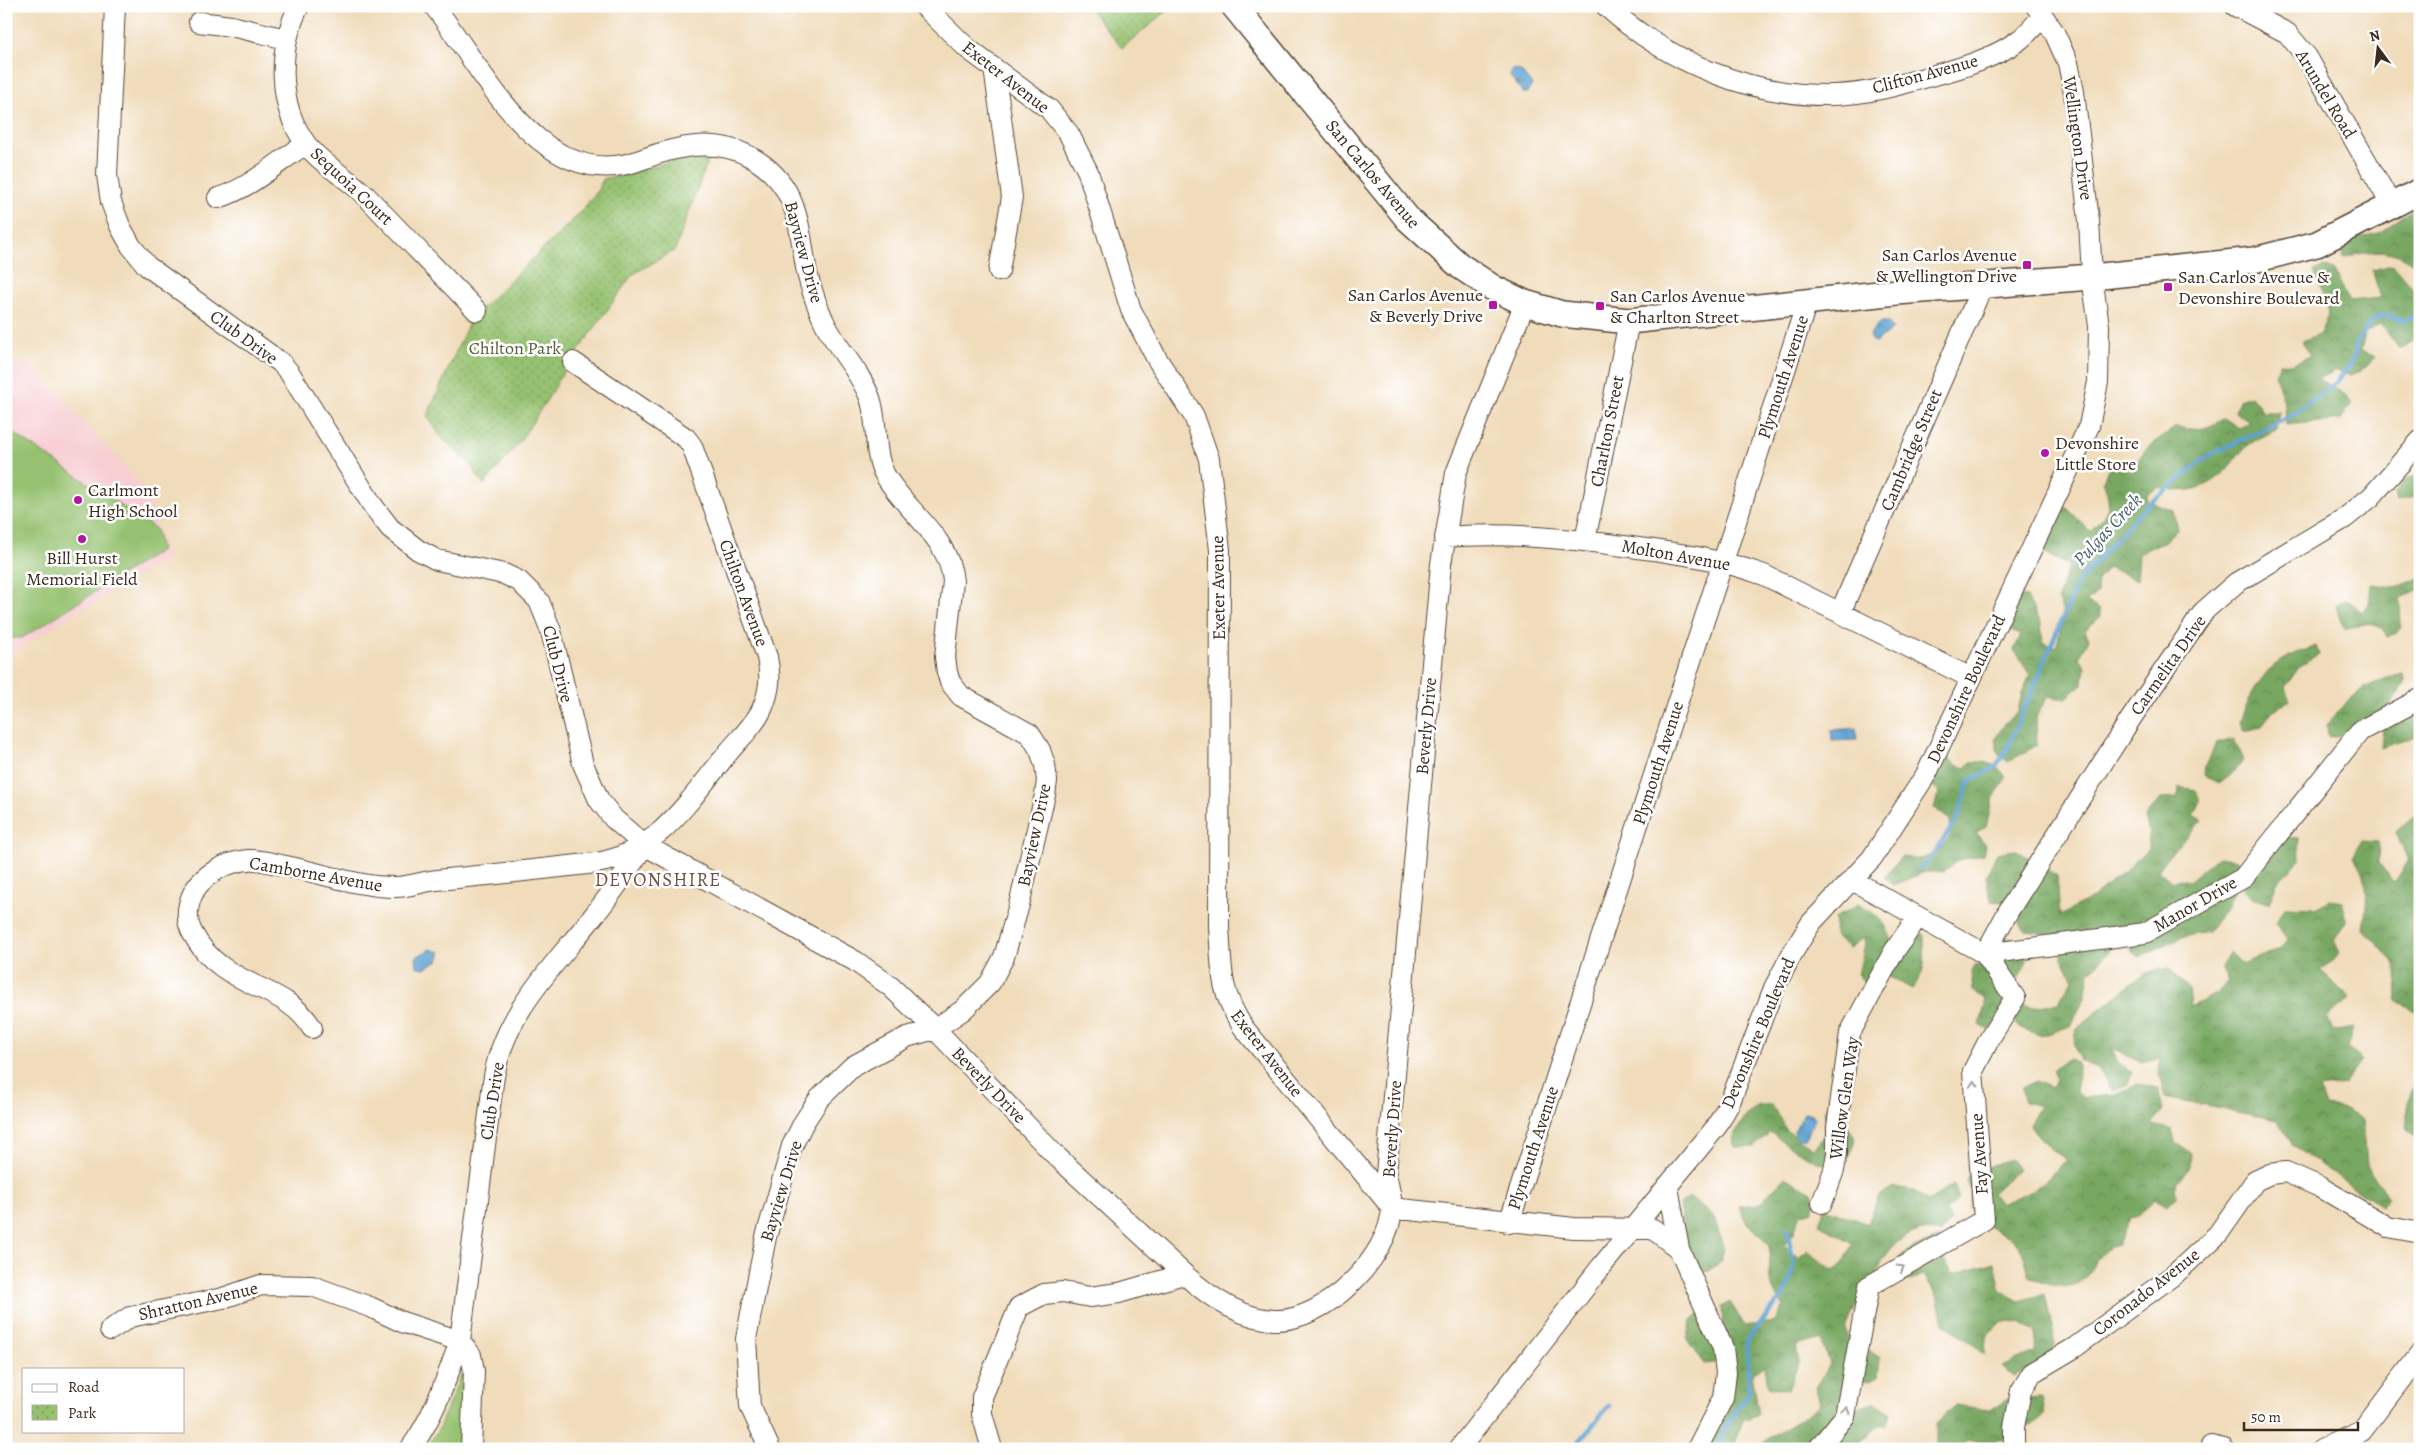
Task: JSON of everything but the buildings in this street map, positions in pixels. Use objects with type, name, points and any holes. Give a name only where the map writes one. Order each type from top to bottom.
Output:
[{"type":"main road","name":"San Carlos Avenue","points":[[1234,6],[1408,220],[1460,266],[1493,288],[1525,303],[1562,314],[1629,320],[1897,292],[1982,287],[2266,259],[2317,244],[2420,192]]},
{"type":"street","name":"Club Drive","points":[[115,6],[106,175],[112,208],[131,246],[147,266],[174,287],[253,340],[280,362],[289,372],[373,506],[397,535],[418,550],[437,560],[462,567],[504,574],[519,581],[533,593],[546,616],[583,764],[591,783],[607,811],[644,845],[589,922],[522,1006],[509,1028],[495,1066],[460,1340],[446,1381],[428,1420],[410,1449]]},
{"type":"street","name":"Sequoia Court","points":[[299,6],[286,39],[283,66],[286,94],[292,115],[306,144],[363,193],[477,311]]},
{"type":"street","name":"Bayview Drive","points":[[434,6],[493,90],[512,113],[542,142],[566,158],[591,166],[614,167],[639,161],[679,147],[721,148],[749,156],[765,167],[784,185],[796,211],[808,276],[818,307],[831,334],[855,371],[871,401],[878,458],[884,473],[942,546],[952,569],[952,590],[945,657],[950,682],[969,701],[1030,734],[1040,750],[1045,765],[1047,781],[1042,809],[1019,905],[1000,965],[990,983],[979,995],[935,1029],[907,1037],[853,1066],[819,1100],[804,1122],[792,1146],[766,1237],[746,1339],[750,1406],[770,1449]]},
{"type":"street","name":"Exeter Avenue","points":[[924,6],[968,49],[1049,109],[1069,134],[1088,172],[1131,310],[1156,359],[1194,416],[1209,459],[1220,550],[1219,927],[1223,985],[1231,1008],[1243,1027],[1392,1208]]},
{"type":"street","name":"Clifton Avenue","points":[[1606,6],[1660,47],[1696,67],[1725,78],[1771,90],[1834,95],[1895,87],[1994,55],[2020,40],[2040,11]]},
{"type":"street","name":"Arundel Road","points":[[2235,6],[2287,34],[2306,57],[2392,206]]},
{"type":"street","name":"Wellington Drive","points":[[2040,11],[2054,32],[2068,63],[2074,92],[2089,221],[2092,277]]},
{"type":"street","points":[[199,22],[231,26],[286,39]]},
{"type":"street","points":[[994,68],[1012,197],[999,271]]},
{"type":"street","points":[[218,198],[234,193],[306,144]]},
{"type":"street","name":"Devonshire Boulevard","points":[[1459,1449],[1630,1231],[1717,1126],[1730,1102],[1774,988],[1793,952],[1811,923],[1872,858],[1927,773],[2089,426],[2098,382],[2099,326],[2092,277]]},
{"type":"street","name":"Cambridge Street","points":[[1840,613],[1982,287]]},
{"type":"street","name":"Plymouth Avenue","points":[[1509,1222],[1808,302]]},
{"type":"street","name":"Beverly Drive","points":[[644,845],[855,961],[890,986],[935,1029],[1053,1153],[1201,1289],[1233,1310],[1250,1316],[1274,1320],[1292,1318],[1324,1306],[1347,1288],[1362,1272],[1386,1235],[1392,1208],[1386,1174],[1441,564],[1456,473],[1525,303]]},
{"type":"street","name":"Charlton Street","points":[[1586,541],[1629,320]]},
{"type":"street","name":"Chilton Avenue","points":[[573,362],[686,438],[692,446],[767,657],[770,671],[770,682],[761,712],[666,828],[644,845]]},
{"type":"street","name":"Carmelita Drive","points":[[1985,954],[2009,910],[2130,720],[2204,611],[2236,583],[2345,518],[2365,502],[2420,441]]},
{"type":"street","name":"Molton Avenue","points":[[1445,537],[1478,535],[1586,541],[1703,556],[1764,575],[1971,678]]},
{"type":"street","name":"Manor Drive","points":[[1985,954],[2145,933],[2243,878],[2360,730],[2420,699]]},
{"type":"street","name":"Camborne Avenue","points":[[312,1028],[296,1008],[220,967],[206,954],[193,934],[188,921],[188,909],[192,896],[198,885],[219,868],[249,859],[302,868],[347,880],[398,887],[428,881],[601,862],[618,858],[644,845]]},
{"type":"street","name":"Fay Avenue","points":[[1818,1449],[1845,1416],[1869,1286],[1984,1220],[1973,1071],[1991,1036],[2015,998],[1985,954],[1917,918],[1852,880]]},
{"type":"street","name":"Willow Glen Way","points":[[1822,1203],[1834,1170],[1837,1153],[1837,1128],[1850,1033],[1893,953],[1917,918]]},
{"type":"street","name":"Coronado Avenue","points":[[2014,1449],[2014,1427],[2021,1391],[2032,1373],[2074,1348],[2175,1274],[2218,1234],[2255,1181],[2270,1174],[2286,1172],[2320,1187],[2388,1227],[2418,1233]]},
{"type":"street","points":[[1668,1187],[1679,1249],[1723,1348],[1726,1372],[1723,1398],[1697,1449]]},
{"type":"street","points":[[1392,1208],[1509,1222],[1630,1231],[1653,1229],[1679,1249]]},
{"type":"street","points":[[992,1449],[982,1414],[982,1397],[1019,1307],[1044,1294],[1063,1292],[1090,1297],[1118,1293],[1184,1274]]},
{"type":"street","name":"Shratton Avenue","points":[[110,1330],[130,1317],[223,1298],[261,1285],[312,1286],[370,1307],[402,1322],[460,1340]]},
{"type":"street","points":[[460,1340],[470,1355],[474,1370],[471,1449]]},
{"type":"street","points":[[2321,1449],[2362,1431],[2420,1354]]},
{"type":"shaded area","name":"Bill Hurst Memorial Field","points":[[6,362],[33,367],[146,490],[167,558],[6,656]]},
{"type":"green space","points":[[1087,6],[1173,6],[1122,48]]},
{"type":"green space","name":"Chilton Park","points":[[689,157],[709,158],[675,250],[632,275],[556,383],[521,440],[484,485],[470,464],[440,436],[427,416],[471,318],[577,216],[596,193],[604,178],[627,175]]},
{"type":"green space","points":[[2420,204],[2420,258],[2412,263],[2402,257],[2378,251],[2343,258],[2342,252],[2354,238],[2379,233]]},
{"type":"green space","points":[[2393,265],[2409,283],[2417,297],[2420,312],[2420,336],[2400,350],[2381,323],[2365,333],[2361,351],[2376,357],[2366,367],[2351,375],[2337,370],[2318,379],[2340,391],[2352,403],[2341,420],[2286,425],[2285,405],[2275,375],[2280,363],[2292,364],[2310,356],[2302,341],[2320,334],[2329,312],[2314,271],[2324,267],[2334,270],[2349,301],[2381,298],[2372,270]]},
{"type":"green space","points":[[2250,396],[2259,405],[2262,412],[2279,412],[2276,430],[2249,445],[2225,471],[2209,484],[2191,490],[2171,490],[2160,487],[2147,494],[2148,501],[2173,511],[2177,529],[2165,541],[2139,553],[2137,580],[2108,567],[2098,579],[2097,593],[2086,602],[2099,609],[2100,617],[2085,630],[2089,639],[2079,658],[2085,667],[2083,684],[2065,699],[2048,696],[2036,717],[2037,745],[2008,762],[1998,753],[1995,739],[2006,722],[2018,711],[2022,693],[2030,675],[2014,650],[2021,635],[2005,629],[2013,596],[2027,597],[2041,623],[2043,643],[2056,647],[2065,617],[2058,599],[2069,565],[2045,554],[2041,544],[2046,508],[2065,506],[2090,531],[2107,509],[2108,497],[2103,481],[2110,464],[2134,472],[2140,457],[2145,451],[2176,427],[2201,428],[2212,425],[2224,418],[2239,428],[2249,422],[2235,412],[2239,400]]},
{"type":"green space","name":"Bill Hurst Memorial Field","points":[[6,428],[156,529],[161,550],[22,638],[6,638]]},
{"type":"green space","points":[[2420,475],[2420,495],[2397,501],[2395,493],[2403,480]]},
{"type":"green space","points":[[2420,578],[2420,590],[2400,598],[2401,627],[2396,633],[2387,637],[2383,630],[2370,623],[2346,630],[2341,622],[2336,606],[2347,599],[2362,612],[2369,605],[2371,584],[2396,587]]},
{"type":"green space","points":[[2316,646],[2319,655],[2300,666],[2285,687],[2290,701],[2272,711],[2262,727],[2244,731],[2240,722],[2243,714],[2255,688],[2266,673],[2280,661]]},
{"type":"green space","points":[[2403,674],[2406,682],[2390,705],[2350,733],[2328,737],[2327,725],[2352,698],[2368,686]]},
{"type":"green space","points":[[2420,708],[2420,735],[2381,748],[2383,727]]},
{"type":"green space","points":[[2234,739],[2244,760],[2235,771],[2219,783],[2204,775],[2205,766],[2216,744]]},
{"type":"green space","points":[[1948,757],[1956,765],[1966,768],[1971,762],[1991,764],[2000,769],[2006,778],[1992,800],[1986,827],[1976,832],[1985,845],[1983,855],[1958,860],[1944,872],[1925,872],[1893,885],[1885,877],[1901,857],[1918,858],[1930,855],[1940,848],[1951,835],[1950,820],[1934,808],[1939,792],[1929,782],[1936,764]]},
{"type":"green space","points":[[2180,787],[2196,790],[2200,801],[2193,815],[2203,821],[2175,848],[2158,870],[2172,882],[2180,879],[2189,881],[2218,857],[2238,860],[2233,891],[2227,907],[2208,932],[2181,937],[2139,957],[2130,949],[2150,935],[2146,922],[2130,927],[2089,974],[2085,998],[2070,1026],[2042,1036],[2018,1027],[2012,1014],[2021,1004],[2032,1007],[2058,1003],[2073,979],[2062,958],[2063,936],[2026,931],[2015,917],[2018,903],[1991,901],[1986,876],[1997,853],[2016,850],[2057,876],[2060,916],[2092,898],[2127,870],[2148,848],[2149,832],[2145,818],[2160,799],[2177,798]]},
{"type":"green space","points":[[2417,813],[2420,814],[2420,1014],[2397,1002],[2396,964],[2363,929],[2366,910],[2365,882],[2363,873],[2354,856],[2362,841],[2378,842],[2379,862],[2394,883],[2408,862],[2396,832]]},
{"type":"green space","points":[[2285,837],[2299,838],[2300,860],[2277,882],[2269,904],[2251,897],[2241,888]]},
{"type":"green space","points":[[2330,900],[2342,902],[2347,919],[2334,940],[2340,953],[2333,961],[2319,970],[2351,999],[2327,1017],[2333,1031],[2353,1027],[2347,1047],[2362,1060],[2344,1084],[2319,1088],[2326,1107],[2348,1110],[2363,1120],[2367,1165],[2388,1198],[2381,1206],[2293,1146],[2278,1120],[2165,1098],[2158,1069],[2160,1058],[2140,1062],[2112,1048],[2117,1062],[2132,1072],[2128,1084],[2112,1090],[2098,1068],[2080,1061],[2074,1044],[2077,1028],[2145,973],[2169,968],[2189,990],[2191,1007],[2218,993],[2228,981],[2221,968],[2230,952],[2242,964],[2278,950],[2288,940],[2276,924],[2285,907],[2315,908]]},
{"type":"green space","points":[[1858,904],[1877,916],[1885,925],[1891,946],[1916,932],[1924,934],[1923,969],[1912,989],[1887,975],[1864,982],[1858,975],[1865,945],[1864,937],[1849,948],[1834,935],[1835,918]]},
{"type":"green space","points":[[2009,938],[2023,942],[2028,957],[1990,1031],[1980,1025],[1986,1000],[1973,991],[1971,972],[1974,965],[1997,959],[2003,942]]},
{"type":"green space","points":[[2420,1024],[2420,1139],[2407,1129],[2407,1100],[2418,1073],[2416,1052]]},
{"type":"green space","points":[[2070,1059],[2078,1064],[2077,1092],[2083,1098],[2113,1095],[2137,1085],[2158,1088],[2163,1111],[2152,1124],[2172,1130],[2176,1143],[2191,1153],[2190,1166],[2176,1184],[2177,1197],[2168,1206],[2154,1199],[2140,1215],[2130,1219],[2118,1245],[2112,1246],[2102,1253],[2080,1283],[2058,1286],[2043,1283],[2030,1277],[2024,1256],[2013,1239],[1986,1225],[1969,1208],[1971,1190],[1966,1180],[1969,1173],[2010,1159],[2018,1169],[1992,1193],[2000,1204],[2035,1189],[2067,1160],[2049,1148],[2029,1125],[2040,1106],[2025,1102],[2021,1088],[2036,1081],[2052,1088],[2056,1080],[2052,1070]]},
{"type":"green space","points":[[1833,1095],[1847,1126],[1856,1138],[1850,1154],[1842,1163],[1831,1165],[1819,1163],[1793,1149],[1770,1132],[1754,1147],[1735,1147],[1732,1138],[1745,1117],[1758,1105],[1772,1105],[1787,1131],[1814,1149],[1825,1134],[1826,1110]]},
{"type":"green space","points":[[1785,1177],[1812,1192],[1815,1203],[1811,1212],[1800,1214],[1794,1233],[1784,1245],[1800,1258],[1807,1251],[1833,1270],[1843,1264],[1853,1244],[1819,1224],[1825,1208],[1868,1224],[1878,1197],[1893,1187],[1913,1190],[1928,1201],[1954,1185],[1959,1199],[1946,1211],[1951,1221],[1941,1233],[1920,1230],[1898,1242],[1890,1250],[1879,1269],[1871,1301],[1855,1307],[1846,1329],[1851,1349],[1869,1350],[1880,1358],[1878,1377],[1867,1381],[1845,1373],[1840,1401],[1830,1424],[1805,1449],[1766,1449],[1764,1441],[1804,1417],[1820,1404],[1816,1388],[1829,1364],[1821,1339],[1796,1346],[1799,1361],[1788,1390],[1768,1386],[1765,1367],[1752,1373],[1759,1414],[1743,1420],[1733,1449],[1708,1449],[1725,1414],[1736,1360],[1705,1364],[1687,1340],[1692,1320],[1705,1310],[1723,1327],[1722,1307],[1730,1302],[1745,1326],[1775,1322],[1784,1306],[1771,1285],[1769,1270],[1770,1246],[1747,1223],[1738,1206],[1759,1204]]},
{"type":"green space","points":[[1689,1197],[1714,1217],[1724,1249],[1720,1262],[1709,1271],[1700,1273],[1693,1254],[1685,1248],[1680,1204]]},
{"type":"green space","points":[[1939,1237],[1944,1260],[1953,1274],[1995,1262],[2001,1291],[2019,1301],[2045,1294],[2055,1341],[2054,1350],[2036,1366],[2013,1376],[2002,1366],[2035,1352],[2036,1332],[2021,1322],[2002,1321],[1986,1336],[1985,1355],[1966,1338],[1943,1323],[1937,1296],[1924,1275],[1917,1279],[1881,1287],[1891,1267],[1903,1254]]},
{"type":"green space","points":[[464,1368],[466,1372],[461,1449],[426,1449],[438,1430]]},
{"type":"green space","points":[[2041,1397],[2044,1415],[2026,1430],[1999,1439],[1965,1442],[1964,1449],[1936,1449],[1936,1424],[1955,1405],[1990,1410],[2009,1399]]},
{"type":"green space","points":[[1875,1403],[1891,1412],[1886,1425],[1880,1425],[1862,1439],[1860,1449],[1835,1449],[1840,1433],[1856,1408]]},
{"type":"water","points":[[1514,69],[1521,71],[1532,85],[1527,93],[1523,93],[1510,76],[1510,72]]},
{"type":"water","points":[[1880,322],[1888,322],[1893,329],[1876,342],[1871,340],[1869,335]]},
{"type":"water","points":[[1856,728],[1857,740],[1832,741],[1831,730]]},
{"type":"water","points":[[430,949],[441,952],[438,961],[425,968],[417,967],[416,957]]},
{"type":"water","points":[[1805,1112],[1812,1114],[1815,1119],[1806,1138],[1798,1139],[1794,1131]]},
{"type":"waterway","name":"Pulgas Creek","points":[[1918,869],[1930,859],[1957,820],[1969,781],[1994,768],[2006,752],[2078,582],[2146,506],[2210,455],[2289,417],[2337,382],[2355,356],[2356,343],[2373,319],[2387,315],[2403,320],[2420,314]]},
{"type":"waterway","name":"Pulgas Creek","points":[[1717,1449],[1724,1429],[1749,1393],[1747,1339],[1786,1292],[1794,1264],[1787,1229]]},
{"type":"waterway","name":"Pulgas Creek","points":[[1573,1449],[1609,1406]]},
{"type":"place","name":"San Carlos Avenue & Wellington Drive","points":[[2027,265]]},
{"type":"place","name":"San Carlos Avenue & Devonshire Boulevard","points":[[2168,287]]},
{"type":"place","name":"San Carlos Avenue & Beverly Drive","points":[[1493,305]]},
{"type":"place","name":"San Carlos Avenue & Charlton Street","points":[[1600,306]]},
{"type":"place","name":"Devonshire Little Store","points":[[2045,453]]},
{"type":"place","name":"Carlmont High School","points":[[78,500]]},
{"type":"place","name":"Bill Hurst Memorial Field","points":[[82,539]]},
{"type":"district","name":"DEVONSHIRE","points":[[658,879]]}]
